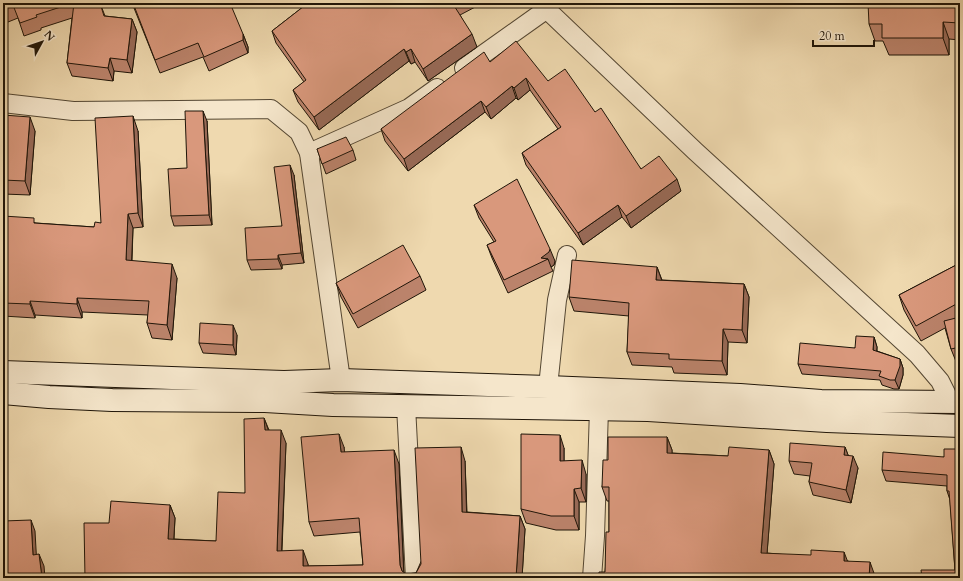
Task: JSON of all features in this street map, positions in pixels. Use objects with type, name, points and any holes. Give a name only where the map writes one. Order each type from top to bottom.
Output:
[{"type":"main road","points":[[3,372],[284,382],[341,380],[548,387],[732,395],[821,402],[955,401]]},
{"type":"main road","points":[[3,393],[112,400],[265,401],[333,405],[648,410],[827,421],[960,426]]},
{"type":"street","points":[[309,153],[409,108],[544,6],[695,151],[917,354],[940,380],[955,401]]},
{"type":"street","points":[[3,103],[72,111],[271,109],[299,132],[309,153],[341,380]]},
{"type":"street","points":[[548,387],[557,300],[567,255]]},
{"type":"street","points":[[406,406],[415,578]]},
{"type":"street","points":[[592,578],[598,409]]},
{"type":"building","points":[[3,3],[73,3],[36,15],[37,17],[20,23],[13,5],[3,9]]},
{"type":"building","points":[[74,3],[100,3],[104,16],[132,19],[127,60],[110,58],[108,68],[67,63]]},
{"type":"building","points":[[133,3],[230,3],[243,34],[243,40],[204,57],[198,43],[155,60]]},
{"type":"building","points":[[308,3],[454,3],[453,4],[472,34],[423,69],[411,49],[406,52],[404,49],[314,117],[293,90],[306,80],[272,31]]},
{"type":"building","points":[[868,3],[960,3],[960,23],[943,22],[943,38],[882,38],[882,24],[869,24]]},
{"type":"building","points":[[516,41],[548,81],[565,69],[595,112],[601,108],[641,169],[659,156],[677,179],[626,216],[618,205],[578,233],[522,153],[561,127],[526,78],[514,88],[512,86],[486,107],[481,101],[404,159],[381,129],[484,52],[490,62]]},
{"type":"building","points":[[185,111],[203,111],[209,215],[171,216],[168,169],[187,168]]},
{"type":"building","points":[[3,115],[30,117],[25,181],[3,180]]},
{"type":"building","points":[[133,116],[138,213],[128,214],[126,260],[172,264],[167,325],[147,323],[149,301],[77,298],[77,304],[30,301],[30,304],[3,303],[3,216],[34,218],[34,223],[94,227],[95,222],[101,223],[95,118]]},
{"type":"building","points":[[346,137],[353,150],[322,164],[317,149]]},
{"type":"building","points":[[290,165],[301,253],[278,255],[278,259],[247,260],[245,228],[282,226],[274,167]]},
{"type":"building","points":[[517,179],[550,249],[549,252],[541,258],[548,259],[504,280],[487,245],[496,241],[474,205]]},
{"type":"building","points":[[403,245],[420,276],[353,314],[336,283]]},
{"type":"building","points":[[572,260],[657,267],[656,280],[744,284],[742,330],[723,329],[722,361],[669,359],[669,354],[627,352],[629,303],[569,297]]},
{"type":"building","points":[[960,263],[960,302],[916,326],[899,295]]},
{"type":"building","points":[[960,317],[960,347],[951,349],[944,321]]},
{"type":"building","points":[[200,323],[233,325],[233,345],[199,343]]},
{"type":"building","points":[[856,336],[874,337],[873,350],[900,359],[900,366],[895,380],[890,380],[879,376],[881,371],[798,364],[800,343],[855,348]]},
{"type":"building","points":[[264,418],[265,430],[281,430],[277,551],[303,550],[303,566],[363,565],[359,518],[309,522],[301,437],[339,434],[341,452],[394,450],[400,565],[402,571],[406,574],[416,573],[421,564],[415,448],[461,447],[462,512],[520,516],[516,578],[85,578],[84,523],[109,523],[111,501],[170,505],[168,539],[216,541],[218,492],[245,493],[244,419]]},
{"type":"building","points":[[521,434],[560,435],[560,461],[582,460],[581,488],[574,489],[574,516],[551,516],[521,509]]},
{"type":"building","points":[[608,437],[667,437],[667,453],[728,456],[729,447],[769,450],[761,553],[811,555],[811,550],[844,552],[844,561],[870,562],[869,578],[599,578],[599,572],[605,572],[606,532],[609,532],[609,487],[602,487],[603,460],[608,460]]},
{"type":"building","points":[[790,443],[845,447],[844,455],[853,456],[846,490],[809,482],[812,463],[789,461]]},
{"type":"building","points":[[944,449],[960,449],[960,578],[922,578],[921,570],[955,570],[949,491],[947,491],[947,475],[882,470],[883,452],[944,457]]},
{"type":"building","points":[[31,520],[33,555],[39,554],[42,578],[3,578],[3,521]]}]
